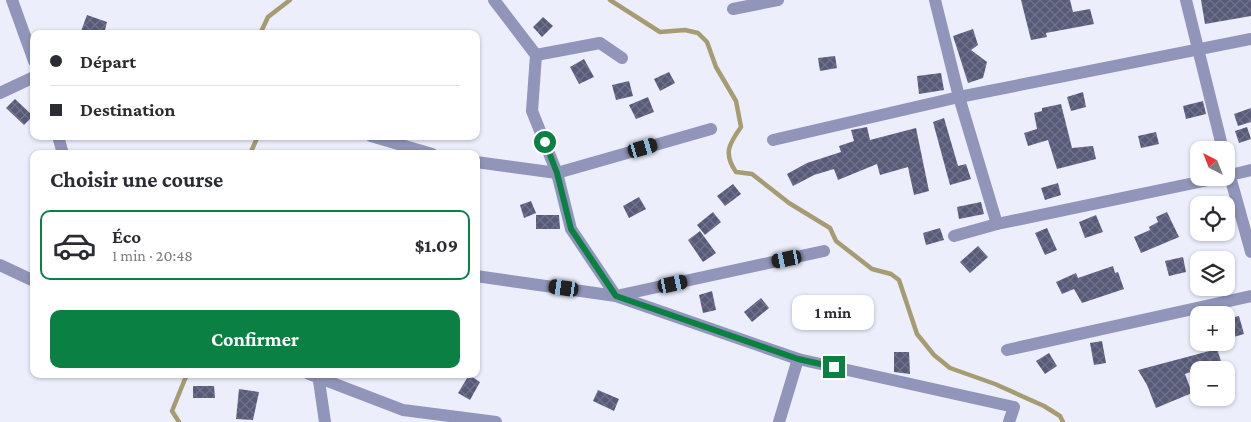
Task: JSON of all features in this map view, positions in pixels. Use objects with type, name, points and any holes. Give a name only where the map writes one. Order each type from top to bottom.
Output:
[{"type":"street","points":[[12,0],[30,50]]},
{"type":"street","points":[[494,0],[536,55],[532,111],[557,173],[571,229],[616,296]]},
{"type":"street","points":[[733,9],[778,0]]},
{"type":"street","points":[[934,0],[959,97],[997,224]]},
{"type":"street","points":[[1186,0],[1221,141]]},
{"type":"street","points":[[773,140],[959,97],[1251,39]]},
{"type":"street","points":[[536,55],[600,43],[622,58]]},
{"type":"street","points":[[0,93],[30,78]]},
{"type":"street","points":[[480,163],[557,173],[711,129]]},
{"type":"street","points":[[385,140],[418,150]]},
{"type":"street","points":[[1235,174],[1251,170]]},
{"type":"street","points":[[954,236],[997,224],[1190,183]]},
{"type":"street","points":[[1228,186],[1251,252]]},
{"type":"street","points":[[616,296],[824,251]]},
{"type":"street","points":[[0,265],[30,278]]},
{"type":"street","points":[[480,277],[616,296],[798,359],[1014,407],[1009,422]]},
{"type":"street","points":[[1007,350],[1251,296]]},
{"type":"street","points":[[779,422],[798,359]]},
{"type":"street","points":[[316,378],[325,422]]},
{"type":"street","points":[[323,378],[403,410],[496,422]]},
{"type":"building","points":[[1021,0],[1070,0],[1073,12],[1090,9],[1094,24],[1046,33],[1047,37],[1031,40]]},
{"type":"building","points":[[1201,0],[1251,0],[1251,16],[1205,24]]},
{"type":"building","points":[[87,15],[107,22],[105,30],[81,30]]},
{"type":"building","points":[[543,17],[553,26],[542,37],[533,27]]},
{"type":"building","points":[[973,29],[978,45],[971,50],[987,62],[983,78],[968,83],[953,36]]},
{"type":"building","points":[[835,56],[837,68],[820,71],[818,58]]},
{"type":"building","points":[[584,59],[594,77],[579,84],[570,67]]},
{"type":"building","points":[[669,72],[675,83],[660,91],[654,79]]},
{"type":"building","points":[[941,73],[944,90],[919,94],[917,76]]},
{"type":"building","points":[[629,81],[633,96],[616,100],[612,85]]},
{"type":"building","points":[[1083,92],[1086,107],[1071,111],[1067,97]]},
{"type":"building","points":[[648,97],[654,112],[636,119],[629,105]]},
{"type":"building","points":[[15,99],[30,113],[30,119],[24,125],[6,108]]},
{"type":"building","points":[[1203,101],[1206,114],[1186,119],[1183,106]]},
{"type":"building","points":[[1061,104],[1072,148],[1093,146],[1096,159],[1057,169],[1048,140],[1028,146],[1024,133],[1037,129],[1034,113],[1042,111],[1042,108]]},
{"type":"building","points":[[1251,108],[1251,122],[1238,126],[1234,114]]},
{"type":"building","points":[[944,118],[958,166],[966,164],[971,179],[950,185],[933,122]]},
{"type":"building","points":[[867,127],[870,140],[916,128],[929,191],[914,195],[908,167],[880,175],[877,164],[838,180],[834,169],[814,175],[793,186],[787,174],[807,163],[841,152],[839,146],[854,141],[851,130]]},
{"type":"building","points":[[1247,127],[1251,139],[1239,143],[1235,131]]},
{"type":"building","points":[[1156,132],[1159,144],[1141,148],[1138,136]]},
{"type":"building","points":[[1058,183],[1061,195],[1045,200],[1041,188]]},
{"type":"building","points":[[733,184],[741,194],[725,206],[717,196]]},
{"type":"building","points":[[639,197],[646,209],[629,218],[623,206]]},
{"type":"building","points":[[531,201],[536,213],[524,218],[520,205]]},
{"type":"building","points":[[981,202],[984,214],[959,219],[957,207]]},
{"type":"building","points":[[713,212],[721,222],[705,235],[697,225]]},
{"type":"building","points":[[1167,212],[1179,237],[1141,253],[1134,237],[1150,230],[1149,227],[1158,222],[1156,217]]},
{"type":"building","points":[[536,215],[559,215],[560,229],[536,229]]},
{"type":"building","points":[[1096,215],[1103,232],[1085,238],[1079,222]]},
{"type":"building","points":[[940,228],[944,240],[926,245],[923,233]]},
{"type":"building","points":[[1047,228],[1057,250],[1045,255],[1035,233]]},
{"type":"building","points":[[700,231],[716,253],[703,262],[688,240]]},
{"type":"building","points":[[978,246],[988,257],[970,273],[960,262]]},
{"type":"building","points":[[1183,257],[1186,272],[1169,276],[1165,261]]},
{"type":"building","points":[[1113,266],[1115,273],[1118,272],[1124,289],[1082,303],[1074,289],[1062,294],[1056,282],[1076,273],[1078,278]]},
{"type":"building","points":[[712,291],[716,310],[703,313],[699,295]]},
{"type":"building","points":[[761,298],[769,308],[752,322],[744,312]]},
{"type":"building","points":[[1239,316],[1244,334],[1235,337],[1235,317]]},
{"type":"building","points":[[1102,341],[1106,363],[1094,365],[1090,343]]},
{"type":"building","points":[[1209,351],[1218,351],[1221,361],[1190,361],[1190,372],[1185,374],[1190,388],[1190,394],[1156,408],[1147,385],[1138,370]]},
{"type":"building","points":[[894,352],[909,352],[910,374],[894,372]]},
{"type":"building","points":[[1049,353],[1057,366],[1045,374],[1036,361]]},
{"type":"building","points":[[467,378],[474,378],[480,382],[470,400],[458,393]]},
{"type":"building","points":[[193,386],[214,386],[215,398],[193,398]]},
{"type":"building","points":[[239,389],[259,392],[253,420],[236,419]]},
{"type":"building","points":[[598,390],[619,399],[614,411],[593,401]]},
{"type":"waterway","points":[[262,30],[268,17],[290,0]]},
{"type":"waterway","points":[[610,0],[660,32],[685,30],[698,33],[707,42],[716,67],[736,101],[741,127],[729,149],[730,159],[736,172],[752,174],[789,203],[830,228],[836,241],[872,269],[891,274],[899,280],[917,334],[934,355],[950,368],[995,384],[1044,406],[1060,416],[1063,422]]},
{"type":"waterway","points":[[252,150],[256,140]]},
{"type":"waterway","points":[[179,422],[172,411],[185,378]]},
{"type":"route","points":[[545,142],[557,173],[571,229],[616,296],[798,359],[834,367]]}]
